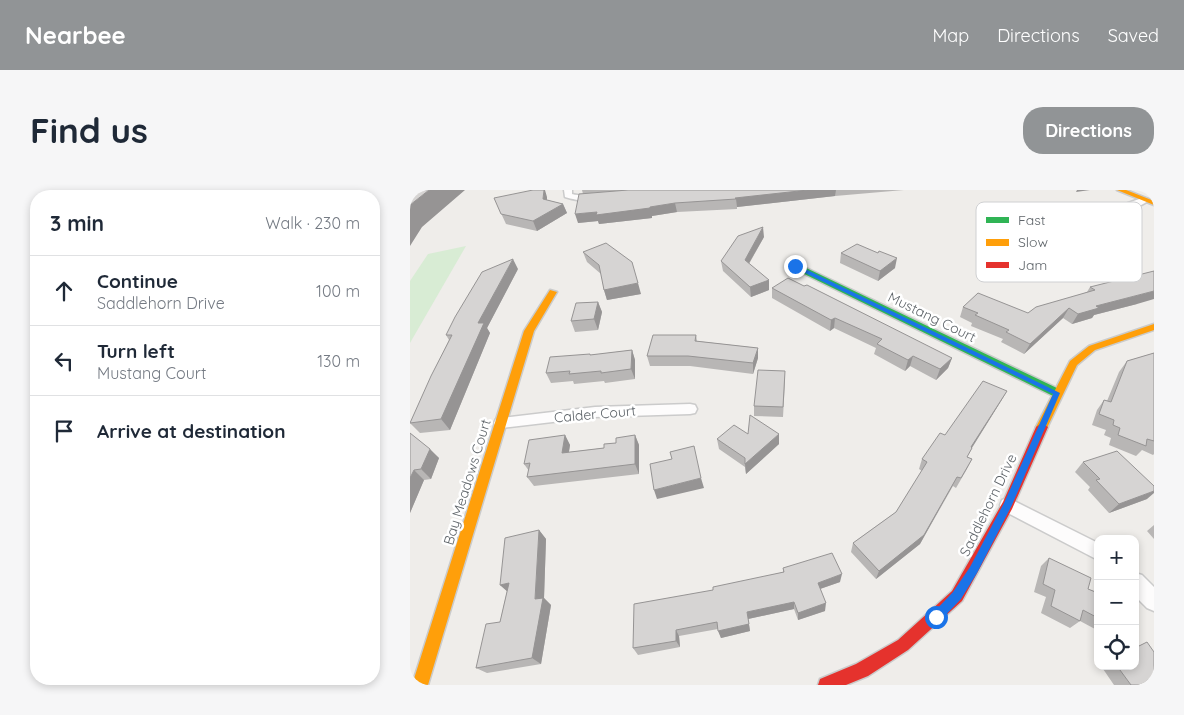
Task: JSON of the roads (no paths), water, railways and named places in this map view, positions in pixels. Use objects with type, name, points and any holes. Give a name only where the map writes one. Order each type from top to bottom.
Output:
[{"type":"street","points":[[568,190],[568,195],[576,198],[607,198]]},
{"type":"street","points":[[1120,190],[1149,202]]},
{"type":"street","name":"Mustang Court","points":[[795,266],[1057,393]]},
{"type":"street","name":"Bay Meadows Court","points":[[420,685],[529,331],[553,292]]},
{"type":"street","name":"Saddlehorn Drive","points":[[826,685],[862,670],[903,646],[957,596],[1008,505],[1057,393],[1073,363],[1082,354],[1105,343],[1154,327]]},
{"type":"street","name":"Calder Court","points":[[500,423],[595,412],[690,409]]},
{"type":"street","points":[[1008,505],[1094,550]]},
{"type":"street","points":[[1139,586],[1154,601]]}]
